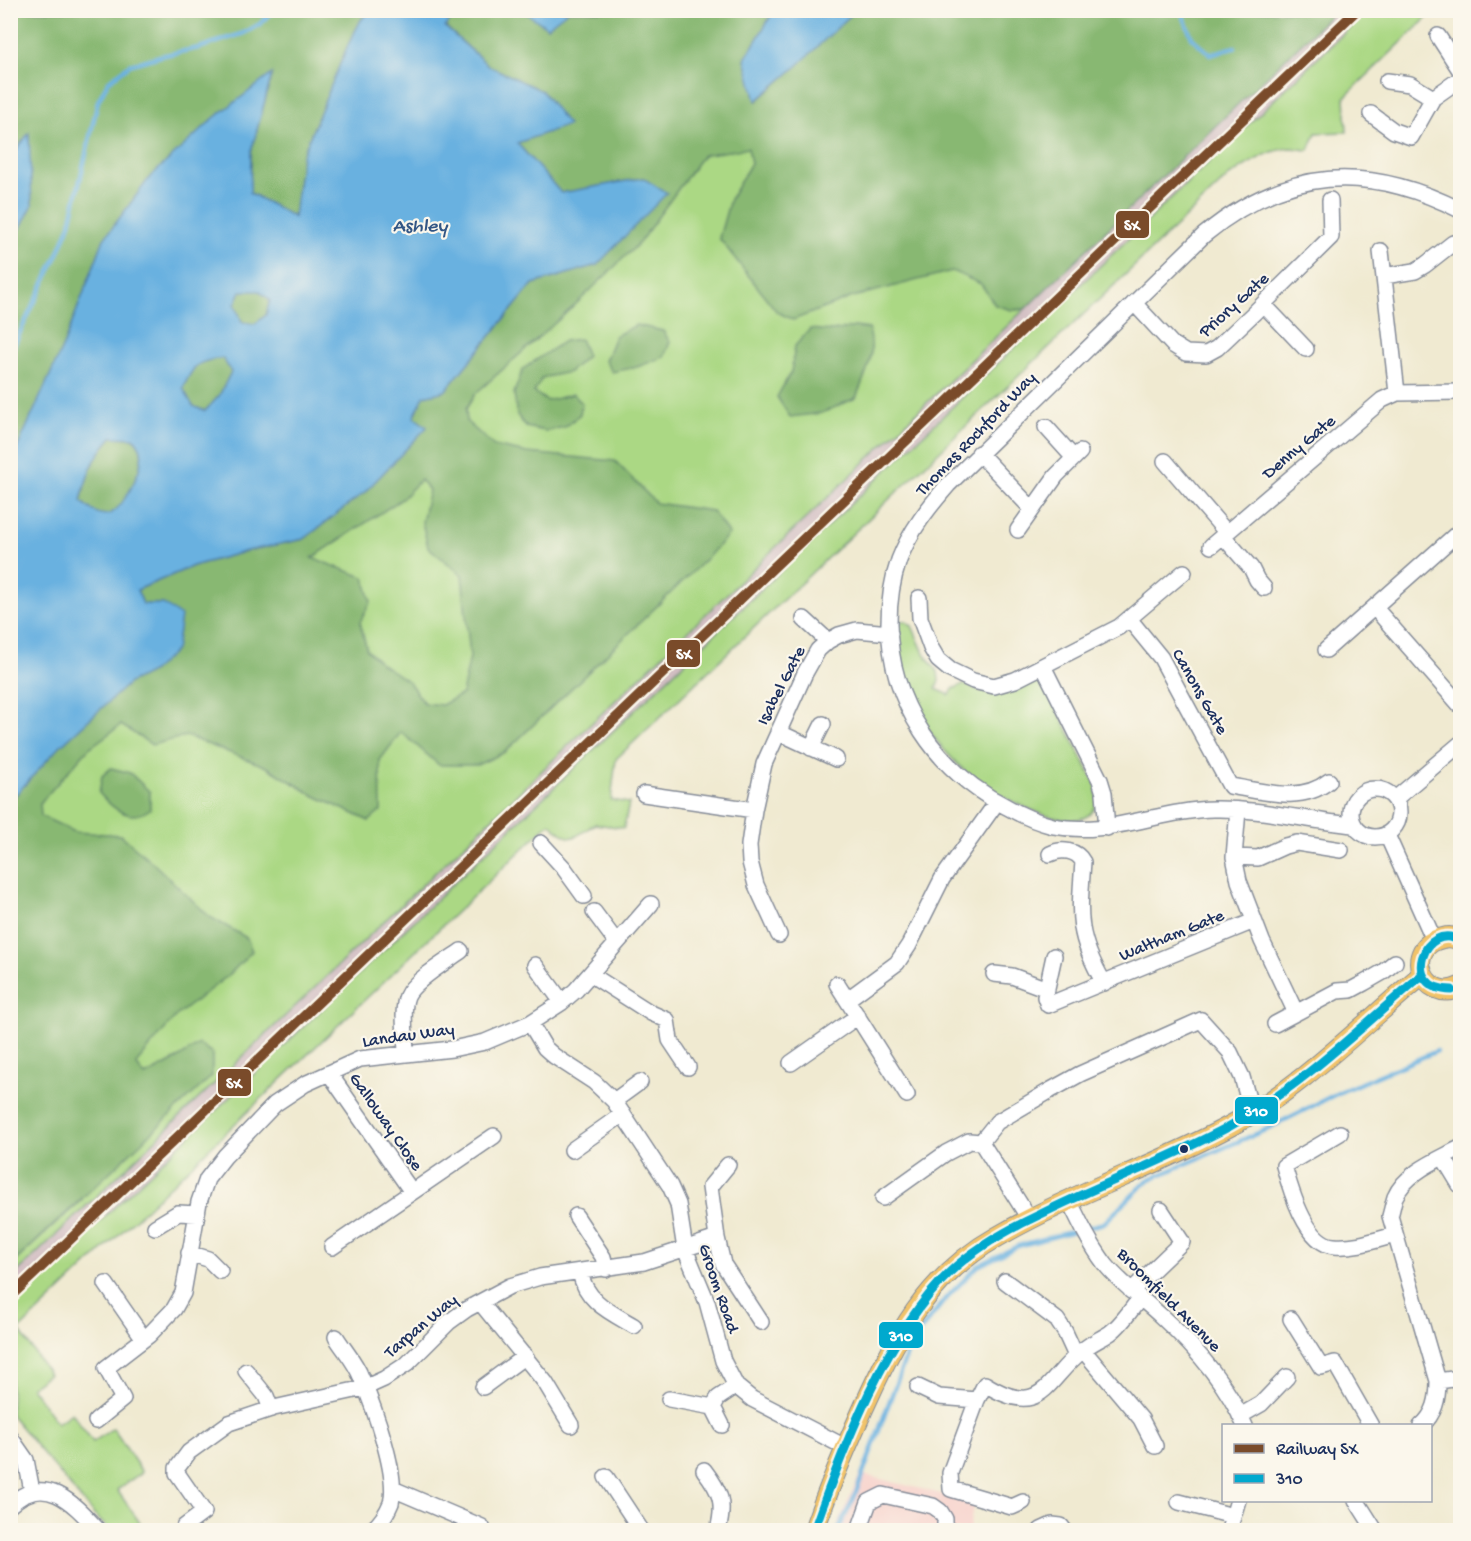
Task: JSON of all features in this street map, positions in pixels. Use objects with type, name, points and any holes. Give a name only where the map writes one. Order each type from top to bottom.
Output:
[{"type":"main road","points":[[1460,988],[1448,991],[1433,987],[1422,975],[1419,965],[1423,950],[1434,940],[1449,936],[1461,941]]},
{"type":"main road","points":[[814,1530],[845,1447],[890,1350],[928,1293],[957,1266],[995,1238],[1069,1200],[1231,1126],[1252,1113],[1299,1080],[1422,975]]},
{"type":"street","points":[[1438,36],[1461,70]]},
{"type":"street","points":[[1371,114],[1394,131],[1411,137],[1433,98],[1461,79]]},
{"type":"street","points":[[1387,81],[1410,84],[1433,98]]},
{"type":"street","name":"Thomas Rochford Way","points":[[1353,825],[1239,810],[1196,810],[1107,828],[1053,826],[1023,816],[974,788],[957,774],[933,749],[921,730],[900,691],[893,662],[889,606],[893,583],[898,562],[908,540],[924,513],[948,484],[1224,218],[1256,200],[1288,187],[1323,178],[1356,177],[1393,183],[1431,195],[1461,210]]},
{"type":"street","name":"Priory Gate","points":[[1134,303],[1180,350],[1193,355],[1206,354],[1217,348],[1331,237],[1330,200]]},
{"type":"street","points":[[1384,276],[1415,271],[1453,243]]},
{"type":"street","points":[[1381,251],[1397,393],[1461,392]]},
{"type":"street","points":[[1263,304],[1306,349]]},
{"type":"street","name":"Denny Gate","points":[[1220,538],[1382,400],[1397,393]]},
{"type":"street","points":[[1018,530],[1056,476],[1077,455],[1046,427]]},
{"type":"street","points":[[979,453],[1032,509]]},
{"type":"street","points":[[1165,461],[1220,538],[1251,568],[1264,588]]},
{"type":"street","points":[[1326,650],[1461,531]]},
{"type":"street","points":[[919,598],[920,618],[938,660],[950,670],[973,681],[985,685],[1004,684],[1130,620],[1184,572]]},
{"type":"street","points":[[1375,608],[1461,705]]},
{"type":"street","points":[[804,619],[828,642]]},
{"type":"street","name":"Canons Gate","points":[[1130,620],[1161,658],[1230,786],[1298,795],[1320,789],[1329,781]]},
{"type":"street","name":"Isabel Gate","points":[[779,935],[751,873],[749,845],[764,764],[809,664],[818,651],[839,635],[857,630],[890,633]]},
{"type":"street","points":[[1042,666],[1098,774],[1104,793],[1107,828]]},
{"type":"street","points":[[811,748],[823,724]]},
{"type":"street","points":[[778,732],[836,759]]},
{"type":"street","points":[[1395,799],[1461,744]]},
{"type":"street","points":[[1374,789],[1383,790],[1395,799],[1399,811],[1397,824],[1387,835],[1375,838],[1363,835],[1353,825],[1350,815],[1352,804],[1363,792],[1374,789]]},
{"type":"street","points":[[644,794],[754,810]]},
{"type":"street","points":[[848,999],[897,963],[909,945],[942,879],[997,802]]},
{"type":"street","name":"Waltham Gate","points":[[1239,810],[1234,857],[1239,881],[1284,991],[1296,1013]]},
{"type":"street","points":[[1387,835],[1434,940]]},
{"type":"street","points":[[541,843],[563,867],[584,896]]},
{"type":"street","points":[[1234,857],[1257,858],[1297,843],[1341,850]]},
{"type":"street","name":"Waltham Gate","points":[[1050,854],[1067,851],[1076,854],[1083,862],[1080,918],[1088,951],[1104,982]]},
{"type":"street","name":"Landau Way","points":[[96,1421],[123,1399],[106,1368],[144,1339],[174,1309],[183,1293],[197,1214],[210,1174],[275,1104],[289,1094],[360,1059],[452,1049],[485,1042],[530,1023],[576,990],[651,904]]},
{"type":"street","points":[[594,912],[617,943]]},
{"type":"street","name":"Waltham Gate","points":[[1047,988],[1045,997],[1048,1005],[1254,921]]},
{"type":"street","points":[[406,1054],[405,1004],[408,994],[419,982],[461,951]]},
{"type":"street","points":[[994,974],[1012,976],[1047,988],[1054,957]]},
{"type":"street","points":[[1275,1024],[1337,991],[1358,987],[1395,962]]},
{"type":"street","points":[[535,964],[562,1002]]},
{"type":"street","points":[[590,974],[651,1013],[667,1020],[670,1041],[688,1067]]},
{"type":"street","points":[[837,984],[907,1095]]},
{"type":"street","points":[[791,1063],[858,1016]]},
{"type":"street","points":[[981,1142],[997,1122],[1051,1090],[1080,1074],[1202,1020],[1230,1052],[1242,1077],[1252,1113]]},
{"type":"street","name":"Groom Road","points":[[530,1023],[545,1048],[594,1083],[619,1108],[657,1164],[678,1204],[685,1249],[707,1302],[723,1361],[736,1386],[758,1403],[845,1447]]},
{"type":"street","name":"Galloway Close","points":[[329,1073],[412,1192]]},
{"type":"street","points":[[572,1150],[619,1108],[640,1082]]},
{"type":"street","points":[[1340,1133],[1284,1166],[1292,1194],[1313,1231],[1321,1241],[1332,1246],[1348,1246],[1395,1235]]},
{"type":"street","name":"Galloway Close","points":[[332,1247],[494,1136]]},
{"type":"street","points":[[883,1198],[946,1153],[969,1141],[981,1142]]},
{"type":"street","points":[[981,1142],[1030,1220]]},
{"type":"street","points":[[1422,1424],[1436,1404],[1438,1381],[1390,1216],[1395,1196],[1405,1182],[1418,1172],[1461,1148]]},
{"type":"street","points":[[1443,1157],[1461,1185]]},
{"type":"street","points":[[728,1165],[710,1187],[717,1238],[727,1272],[761,1322]]},
{"type":"street","name":"Broomfield Avenue","points":[[1069,1200],[1105,1264],[1136,1295],[1162,1316],[1196,1352],[1211,1370],[1243,1421]]},
{"type":"street","points":[[1023,1502],[1012,1507],[951,1489],[950,1473],[976,1400],[985,1384],[1006,1396],[1015,1398],[1029,1398],[1048,1388],[1079,1353],[1109,1334],[1122,1322],[1136,1295],[1182,1242],[1161,1210]]},
{"type":"street","points":[[155,1227],[178,1213],[197,1214]]},
{"type":"street","points":[[576,1216],[598,1248],[606,1269]]},
{"type":"street","name":"Tarpan Way","points":[[184,1527],[204,1512],[177,1473],[178,1464],[189,1452],[229,1423],[271,1409],[364,1388],[397,1372],[449,1322],[480,1302],[521,1282],[540,1277],[644,1262],[717,1238]]},
{"type":"street","points":[[189,1252],[208,1259],[220,1271]]},
{"type":"street","points":[[580,1272],[582,1284],[591,1297],[634,1326]]},
{"type":"street","points":[[1005,1281],[1057,1320],[1079,1353],[1142,1419],[1155,1446]]},
{"type":"street","points":[[106,1284],[144,1339]]},
{"type":"street","points":[[480,1302],[545,1382],[571,1425]]},
{"type":"street","points":[[1291,1318],[1321,1367],[1335,1363],[1370,1424]]},
{"type":"street","points":[[336,1337],[361,1376],[386,1449],[393,1489],[385,1514],[372,1530]]},
{"type":"street","points":[[483,1387],[525,1356]]},
{"type":"street","points":[[246,1371],[266,1396],[271,1409]]},
{"type":"street","points":[[1243,1421],[1287,1377]]},
{"type":"street","points":[[1438,1381],[1461,1378]]},
{"type":"street","points":[[713,1407],[718,1398],[736,1386]]},
{"type":"street","points":[[918,1387],[939,1397],[976,1400]]},
{"type":"street","points":[[669,1399],[713,1407]]},
{"type":"street","points":[[713,1407],[722,1425]]},
{"type":"street","points":[[10,1437],[26,1460],[32,1491]]},
{"type":"street","points":[[704,1470],[721,1497],[718,1530]]},
{"type":"street","points":[[606,1477],[641,1530]]},
{"type":"street","points":[[393,1489],[482,1527]]},
{"type":"street","points":[[10,1505],[32,1491],[59,1493],[98,1530]]},
{"type":"street","points":[[863,1530],[869,1502],[883,1495],[933,1506],[945,1519],[945,1530]]},
{"type":"street","points":[[1179,1502],[1231,1523],[1237,1502]]},
{"type":"street","points":[[1357,1502],[1375,1530]]},
{"type":"street","points":[[1041,1530],[1052,1525],[1061,1526],[1064,1530]]},
{"type":"shaded area","points":[[1335,11],[1367,11],[11,1306],[11,1278]]},
{"type":"shaded area","points":[[860,1474],[974,1502],[969,1530],[835,1530]]},
{"type":"green space","points":[[11,11],[1307,11],[996,305],[1012,310],[1025,309],[11,1278],[11,1265],[83,1199],[11,1245]]},
{"type":"green space","points":[[11,11],[370,11],[361,20],[348,45],[302,156],[294,217],[250,193],[251,152],[272,75],[214,118],[150,177],[104,239],[64,344],[11,462],[11,246],[32,206],[28,134],[11,157]]},
{"type":"green space","points":[[458,11],[523,11],[547,27],[567,11],[774,11],[745,59],[757,101],[855,11],[1335,11],[1025,309],[1012,310],[995,305],[981,284],[952,271],[853,297],[793,320],[777,312],[719,238],[730,199],[751,163],[748,148],[703,155],[639,243],[572,308],[475,394],[466,409],[467,422],[494,446],[527,453],[615,461],[656,503],[712,511],[729,534],[708,557],[505,752],[477,765],[439,765],[401,732],[380,760],[381,811],[369,821],[313,795],[267,767],[186,736],[152,745],[121,725],[88,749],[40,803],[41,816],[75,832],[121,835],[210,917],[247,938],[252,951],[230,974],[176,1016],[136,1064],[145,1076],[199,1044],[212,1053],[212,1076],[11,1265],[11,800],[59,747],[129,683],[153,671],[163,604],[143,604],[137,590],[193,566],[247,551],[304,539],[365,492],[427,427],[414,418],[424,395],[445,391],[533,284],[597,265],[643,178],[561,193],[517,143],[567,125],[542,91],[489,66],[445,26]],"holes":[[[420,480],[429,490],[422,522],[428,547],[462,575],[470,657],[462,694],[442,705],[424,703],[409,682],[382,664],[367,650],[360,622],[371,601],[364,577],[312,558],[402,499]]]},
{"type":"green space","points":[[1367,11],[1434,11],[1345,97],[1347,132],[1316,133],[1309,150],[1282,149],[1258,159],[1228,177],[616,759],[611,800],[629,803],[624,828],[595,824],[581,834],[567,837],[550,823],[19,1330],[49,1374],[31,1387],[57,1423],[72,1413],[93,1442],[113,1428],[142,1472],[117,1490],[145,1530],[110,1530],[94,1515],[11,1415],[11,1306]]},
{"type":"green space","points":[[258,290],[270,300],[266,315],[255,324],[242,322],[235,304],[241,291]]},
{"type":"green space","points":[[636,325],[663,331],[670,342],[664,357],[637,367],[612,372],[605,361],[615,336]]},
{"type":"green space","points":[[855,327],[869,329],[871,339],[869,364],[856,398],[822,413],[790,417],[777,397],[791,372],[795,346],[810,329],[832,331]]},
{"type":"green space","points":[[580,339],[587,356],[569,372],[542,378],[534,392],[547,401],[573,394],[582,403],[580,414],[565,427],[545,431],[526,427],[517,415],[514,393],[523,369],[564,341]]},
{"type":"green space","points":[[223,358],[231,372],[219,396],[205,411],[192,406],[183,388],[190,373],[202,362]]},
{"type":"green space","points":[[112,437],[134,438],[140,448],[140,467],[132,489],[119,508],[112,513],[101,515],[81,502],[92,467]]},
{"type":"green space","points":[[897,621],[905,621],[912,626],[924,653],[938,672],[939,681],[936,689],[950,695],[953,689],[963,684],[996,693],[1031,681],[1043,682],[1096,785],[1097,803],[1088,815],[1075,820],[1037,812],[998,794],[972,777],[952,759],[923,722],[911,698],[901,660]]},
{"type":"green space","points":[[111,768],[130,773],[150,792],[150,809],[135,815],[129,814],[116,809],[104,799],[99,793],[102,776]]},
{"type":"water","name":"Ashley","points":[[370,10],[458,11],[445,27],[489,66],[542,91],[568,125],[517,143],[561,193],[643,178],[667,193],[597,265],[533,284],[445,391],[424,396],[414,417],[427,427],[365,492],[304,539],[247,551],[193,566],[137,590],[143,604],[163,604],[181,616],[176,650],[153,671],[129,683],[59,747],[11,800],[11,462],[64,344],[104,239],[150,177],[214,118],[272,74],[251,152],[250,193],[294,217],[302,156],[348,45],[361,20]],"holes":[[[241,291],[259,291],[270,300],[266,315],[255,324],[242,322],[235,304]],[[223,358],[231,372],[219,396],[205,411],[193,406],[183,388],[197,365]],[[112,437],[134,438],[142,455],[137,476],[125,499],[115,511],[103,515],[81,501],[92,467]]]},
{"type":"water","points":[[523,11],[568,11],[547,27]]},
{"type":"water","points":[[774,11],[855,11],[756,101],[745,59]]},
{"type":"water","points":[[29,133],[32,206],[11,246],[11,157]]},
{"type":"waterway","points":[[10,353],[59,252],[70,224],[98,101],[108,82],[129,65],[199,48],[244,33],[260,24],[273,10]]},
{"type":"waterway","points":[[1181,10],[1192,38],[1210,54],[1235,47]]},
{"type":"waterway","points":[[838,1530],[854,1498],[911,1343],[946,1298],[978,1266],[1018,1246],[1104,1223],[1148,1180],[1263,1131],[1342,1091],[1437,1051]]},
{"type":"rail line","name":"SX","points":[[10,1297],[1357,10]]},
{"type":"transit line","name":"310","points":[[1452,990],[1435,987],[1426,979],[1422,969],[1423,957],[1428,947],[1436,939],[1447,937],[1460,941]]},
{"type":"transit line","name":"310","points":[[814,1530],[853,1428],[887,1358],[927,1297],[950,1272],[993,1239],[1017,1226],[1207,1138],[1256,1110],[1306,1075],[1422,975]]}]
